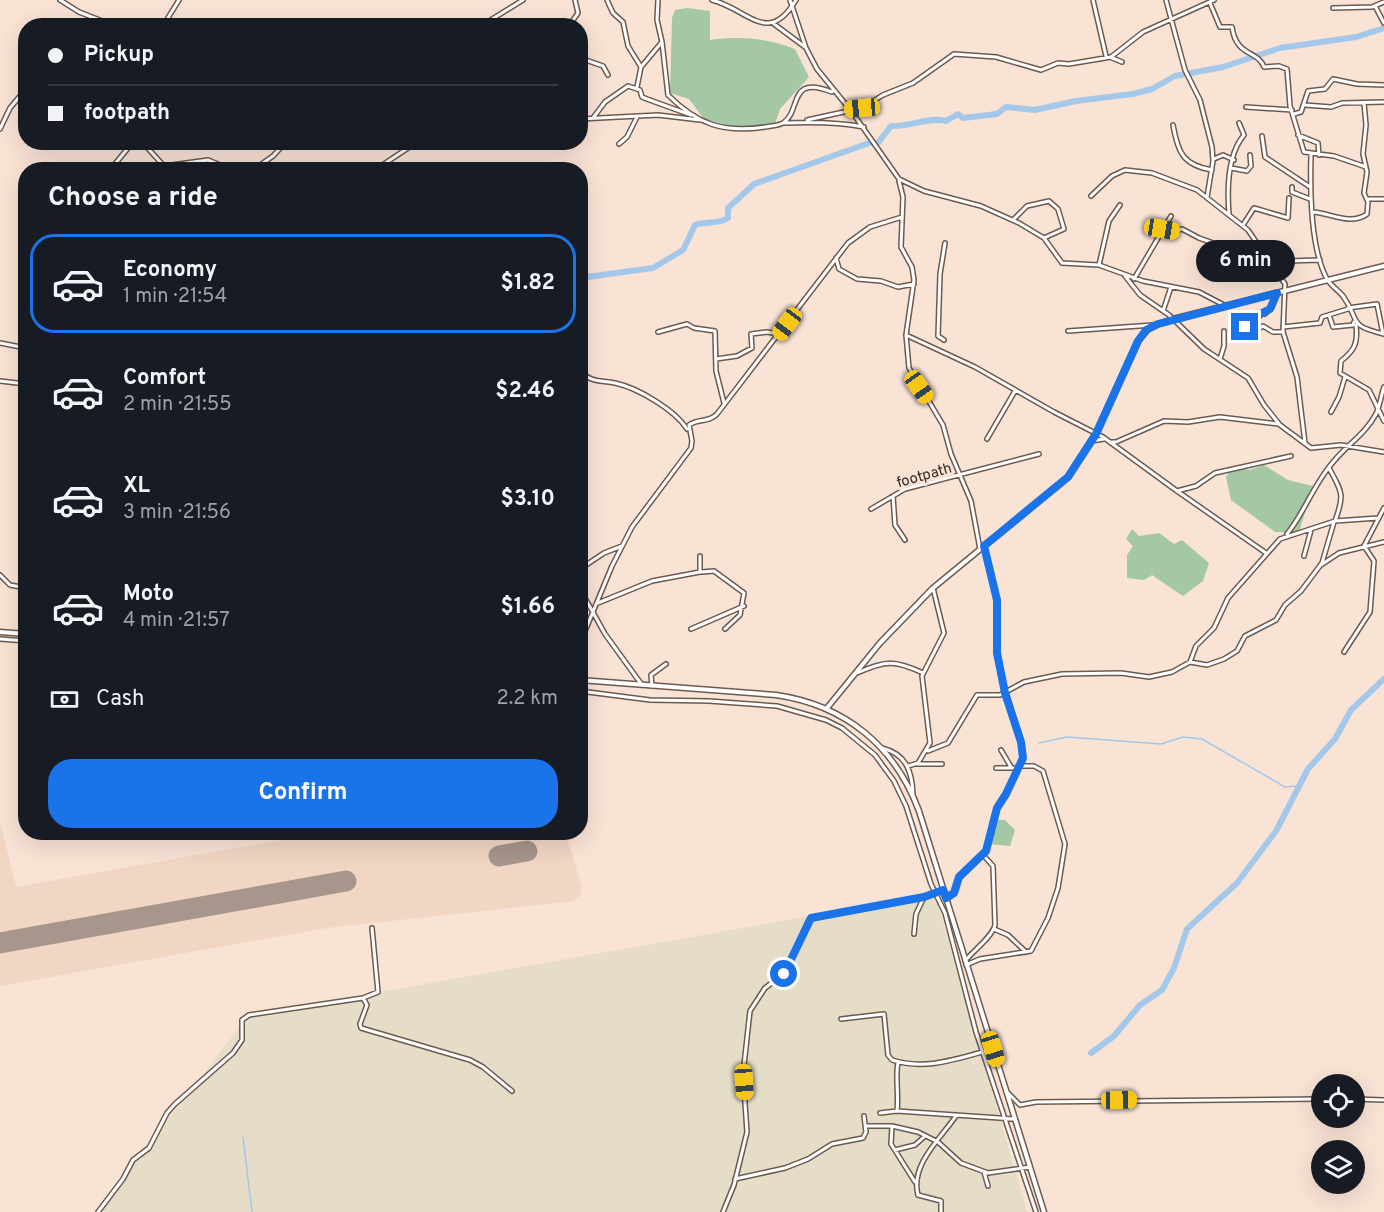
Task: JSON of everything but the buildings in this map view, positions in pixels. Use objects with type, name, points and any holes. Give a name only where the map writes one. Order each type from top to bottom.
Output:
[{"type":"main road","points":[[827,708],[853,674],[933,588],[1064,482],[1096,434],[1138,341],[1146,330],[1173,319],[1384,267]]},
{"type":"main road","points":[[0,632],[18,634]]},
{"type":"main road","points":[[588,681],[776,695],[827,708],[861,729],[882,748],[898,768],[913,795],[1044,1212]]},
{"type":"street","points":[[60,0],[79,12],[94,18]]},
{"type":"street","points":[[168,18],[179,0]]},
{"type":"street","points":[[494,18],[523,0]]},
{"type":"street","points":[[575,0],[578,13],[575,18]]},
{"type":"street","points":[[607,0],[613,13],[623,22],[628,46],[641,67]]},
{"type":"street","points":[[658,0],[657,20],[668,95],[700,120]]},
{"type":"street","points":[[712,0],[734,7],[754,21],[773,23],[784,18],[796,0]]},
{"type":"street","points":[[790,0],[806,48],[817,69],[864,128],[899,179],[903,197],[901,247],[912,267],[914,284],[906,334],[911,374],[940,418],[972,504],[997,600],[996,641],[1005,693],[1022,746],[1019,767],[997,808],[988,846],[983,856],[959,877],[954,893],[946,898]]},
{"type":"street","points":[[1093,0],[1108,57]]},
{"type":"street","points":[[1166,0],[1185,70],[1200,100],[1213,161],[1207,197]]},
{"type":"street","points":[[588,118],[658,115],[700,120],[744,131],[807,120],[862,108],[883,95],[913,83],[954,54],[996,57],[1041,70],[1058,63],[1069,64],[1108,57],[1143,32],[1173,20],[1188,9],[1211,1],[1220,27],[1232,27],[1235,41],[1243,50],[1263,63],[1264,67],[1279,66],[1287,69],[1293,112],[1302,150],[1311,154],[1334,156],[1366,167]]},
{"type":"street","points":[[1333,8],[1375,6],[1384,2]]},
{"type":"street","points":[[1375,6],[1384,23]]},
{"type":"street","points":[[773,23],[806,48]]},
{"type":"street","points":[[662,42],[641,67],[637,87],[642,97],[696,117]]},
{"type":"street","points":[[1108,57],[1122,62]]},
{"type":"street","points":[[588,61],[603,66],[608,75]]},
{"type":"street","points":[[1246,107],[1301,112],[1308,91],[1325,89],[1333,79],[1357,84],[1384,85]]},
{"type":"street","points":[[593,117],[605,102],[620,90],[628,86],[637,87]]},
{"type":"street","points":[[783,123],[789,115],[796,96],[801,91],[820,88],[834,92]]},
{"type":"street","points":[[0,129],[10,108],[18,98]]},
{"type":"street","points":[[1305,105],[1326,107],[1342,103],[1384,102]]},
{"type":"street","points":[[1312,212],[1341,219],[1362,217],[1368,211],[1364,193],[1366,167],[1363,154],[1366,125],[1364,103]]},
{"type":"street","points":[[619,144],[627,137],[637,117]]},
{"type":"street","points":[[807,120],[864,128]]},
{"type":"street","points":[[1229,214],[1228,180],[1236,144],[1244,135],[1239,123]]},
{"type":"street","points":[[1173,125],[1181,155],[1194,166],[1212,170]]},
{"type":"street","points":[[1298,135],[1318,143],[1319,155]]},
{"type":"street","points":[[1262,136],[1265,157],[1310,187]]},
{"type":"street","points":[[117,162],[126,150]]},
{"type":"street","points":[[149,150],[160,162]]},
{"type":"street","points":[[264,162],[279,150]]},
{"type":"street","points":[[387,162],[405,150]]},
{"type":"street","points":[[1311,154],[1310,199],[1320,260],[1328,280],[1343,297],[1355,323],[1357,342],[1351,354],[1341,364],[1340,373],[1370,390],[1384,421]]},
{"type":"street","points":[[1213,161],[1223,155],[1234,160]]},
{"type":"street","points":[[1231,168],[1247,171],[1251,166],[1250,155]]},
{"type":"street","points":[[193,162],[208,160],[213,162]]},
{"type":"street","points":[[1091,196],[1112,176],[1126,170],[1152,172],[1195,189],[1243,225],[1283,278],[1285,291],[1283,332],[1297,377],[1305,443]]},
{"type":"street","points":[[899,179],[933,194],[981,206],[1013,220],[1044,238],[1062,263],[1099,265],[1133,279],[1199,292],[1226,306]]},
{"type":"street","points":[[1292,187],[1292,192],[1310,199]]},
{"type":"street","points":[[1243,225],[1254,208],[1288,218],[1288,198]]},
{"type":"street","points":[[1367,199],[1384,199]]},
{"type":"street","points":[[1013,220],[1027,206],[1049,201],[1058,209],[1064,230],[1044,238]]},
{"type":"street","points":[[1099,265],[1109,221],[1120,205]]},
{"type":"street","points":[[1133,279],[1171,216]]},
{"type":"street","points":[[688,430],[692,422],[712,419],[724,405],[836,257],[862,232],[902,217]]},
{"type":"street","points":[[1162,229],[1184,229],[1199,238],[1256,258],[1265,254],[1287,261],[1320,260]]},
{"type":"street","points":[[944,340],[938,336],[938,319],[945,243]]},
{"type":"street","points":[[836,257],[839,269],[854,278],[881,281],[898,287],[914,284]]},
{"type":"street","points":[[1125,276],[1140,295],[1173,319],[1197,343],[1248,378],[1264,405],[1280,425],[1311,448],[1347,445],[1384,452]]},
{"type":"street","points":[[1163,311],[1171,287]]},
{"type":"street","points":[[1277,293],[1270,309],[1265,314],[1259,313],[1260,316],[1245,325],[1250,335],[1263,326],[1273,332],[1283,332]]},
{"type":"street","points":[[1283,327],[1320,323],[1322,317],[1348,308],[1377,304],[1384,334],[1367,330],[1355,323]]},
{"type":"street","points":[[1329,315],[1333,327],[1355,323]]},
{"type":"street","points":[[658,332],[687,324],[694,328],[713,329],[716,332],[717,378],[724,405]]},
{"type":"street","points":[[1068,331],[1154,325]]},
{"type":"street","points":[[1220,359],[1224,346],[1224,331]]},
{"type":"street","points":[[716,359],[737,356],[752,348],[751,334],[767,332],[779,334]]},
{"type":"street","points":[[906,334],[962,363],[975,367],[1108,441],[1266,553]]},
{"type":"street","points":[[0,343],[18,346]]},
{"type":"street","points":[[1331,412],[1340,397],[1345,377]]},
{"type":"street","points":[[588,380],[619,385],[667,408],[677,415],[692,440],[691,448],[634,523],[588,624]]},
{"type":"street","points":[[0,381],[18,383]]},
{"type":"street","points":[[1190,662],[1196,646],[1214,628],[1228,598],[1266,553],[1285,536],[1301,516],[1315,487],[1329,468],[1347,445],[1371,422],[1379,408],[1384,387]]},
{"type":"street","points":[[987,439],[1015,391]]},
{"type":"street","points":[[1091,441],[1116,442],[1164,421],[1188,422],[1220,417],[1280,425]]},
{"type":"street","name":"footpath","points":[[871,509],[910,488],[1039,454]]},
{"type":"street","points":[[1177,491],[1196,486],[1215,473],[1291,456]]},
{"type":"street","points":[[1321,565],[1343,500],[1341,486],[1329,468]]},
{"type":"street","name":"footpath","points":[[893,496],[895,525],[905,540]]},
{"type":"street","points":[[1365,546],[1384,508]]},
{"type":"street","points":[[1285,536],[1335,521],[1378,518]]},
{"type":"street","points":[[1304,556],[1311,530]]},
{"type":"street","points":[[916,764],[927,751],[948,743],[973,697],[980,694],[998,695],[1024,682],[1062,674],[1120,673],[1149,677],[1172,672],[1190,662],[1207,665],[1236,652],[1245,636],[1277,619],[1285,605],[1297,596],[1321,565],[1340,553],[1384,542]]},
{"type":"street","points":[[588,564],[604,553],[622,546]]},
{"type":"street","points":[[1344,652],[1370,612],[1374,561],[1365,546]]},
{"type":"street","points":[[700,556],[700,572]]},
{"type":"street","points":[[597,604],[652,581],[714,571],[744,593],[744,606],[740,615],[725,629]]},
{"type":"street","points":[[0,575],[10,585],[18,586]]},
{"type":"street","points":[[927,751],[930,736],[921,684],[923,673],[944,633],[933,588]]},
{"type":"street","points":[[588,601],[605,634],[642,685]]},
{"type":"street","points":[[691,629],[744,606]]},
{"type":"street","points":[[0,639],[18,640]]},
{"type":"street","points":[[853,674],[875,665],[896,662],[923,673]]},
{"type":"street","points":[[652,686],[651,675],[666,664]]},
{"type":"street","points":[[588,692],[650,700],[709,700],[777,706],[826,720],[842,728],[875,755],[894,781],[913,824],[935,894],[945,913],[976,1032],[1036,1212]]},
{"type":"street","points":[[882,748],[897,753],[908,766],[913,795]]},
{"type":"street","points":[[1001,750],[1011,766]]},
{"type":"street","points":[[908,766],[942,764]]},
{"type":"street","points":[[966,963],[1027,953],[1033,950],[1058,888],[1065,841],[1043,771],[1038,767],[996,768]]},
{"type":"street","points":[[966,963],[994,929],[993,866],[990,860],[983,856]]},
{"type":"street","points":[[723,1212],[735,1179],[747,1132],[743,1074],[749,1013],[765,988],[784,974],[811,918],[924,897],[943,890]]},
{"type":"street","points":[[914,934],[916,914],[924,897]]},
{"type":"street","points":[[98,1212],[123,1179],[133,1160],[149,1148],[175,1104],[233,1053],[242,1040],[242,1024],[246,1016],[363,998],[378,992],[372,928]]},
{"type":"street","points":[[994,929],[1008,934],[1027,953]]},
{"type":"street","points":[[363,998],[367,1005],[360,1024],[361,1028],[470,1060],[483,1067],[512,1091]]},
{"type":"street","points":[[841,1019],[884,1014],[888,1055],[892,1060],[898,1062],[928,1065],[993,1049]]},
{"type":"street","points":[[897,1111],[898,1062]]},
{"type":"street","points":[[1005,1090],[1018,1105]]},
{"type":"street","points":[[1011,1107],[1035,1102],[1311,1099]]},
{"type":"street","points":[[1365,1099],[1384,1100]]},
{"type":"street","points":[[880,1113],[897,1111],[1014,1119]]},
{"type":"street","points":[[735,1179],[785,1168],[808,1159],[832,1144],[863,1138],[866,1126],[864,1116]]},
{"type":"street","points":[[915,1182],[925,1157],[956,1116]]},
{"type":"street","points":[[866,1126],[892,1126],[909,1129],[938,1142],[961,1163],[990,1173],[1030,1167]]},
{"type":"street","points":[[892,1126],[891,1144],[915,1182],[918,1195],[941,1201],[941,1212]]},
{"type":"street","points":[[895,1150],[915,1145],[926,1136]]},
{"type":"street","points":[[983,1171],[988,1186]]},
{"type":"shaded area","points":[[0,821],[16,887],[281,840],[567,840],[582,887],[580,896],[573,901],[327,928],[0,986]]},
{"type":"shaded area","points":[[935,894],[1027,1212],[96,1212],[249,1015]]},
{"type":"green space","points":[[687,8],[710,11],[710,40],[753,39],[774,42],[795,49],[809,77],[780,109],[775,124],[744,129],[704,119],[689,99],[670,93],[672,18],[675,10]]},
{"type":"green space","points":[[1264,465],[1288,480],[1313,486],[1299,532],[1275,532],[1231,500],[1226,477],[1233,467],[1249,470]]},
{"type":"green space","points":[[1132,529],[1139,536],[1159,533],[1174,544],[1182,540],[1209,563],[1203,581],[1183,596],[1152,575],[1144,580],[1127,578],[1127,555],[1133,546],[1126,539]]},
{"type":"green space","points":[[995,820],[1005,820],[1015,830],[1010,846],[989,844]]},
{"type":"waterway","points":[[877,144],[891,126],[934,120],[946,121],[958,114],[963,118],[997,114],[1006,107],[1035,110],[1076,101],[1133,94],[1152,89],[1175,76],[1223,67],[1280,48],[1356,37],[1384,28]]},
{"type":"waterway","points":[[588,277],[653,268],[683,250],[695,225],[728,218],[728,208],[754,184],[872,142],[874,144]]},
{"type":"waterway","points":[[1091,1053],[1114,1036],[1140,1005],[1162,990],[1174,968],[1187,929],[1237,883],[1276,831],[1308,769],[1335,739],[1351,710],[1384,679]]},
{"type":"waterway","points":[[1039,743],[1067,737],[1161,744],[1183,737],[1202,739],[1285,787],[1299,786]]},
{"type":"waterway","points":[[243,1137],[252,1212]]},
{"type":"runway","points":[[499,856],[527,851]]},
{"type":"runway","points":[[0,943],[346,881]]},
{"type":"route","points":[[784,974],[811,918],[924,897],[943,890],[946,898],[954,893],[959,877],[983,856],[988,846],[997,808],[1022,763],[1023,754],[997,653],[995,629],[997,600],[984,546],[1055,490],[1076,467],[1096,434],[1121,384],[1138,341],[1146,330],[1158,324],[1277,293],[1272,307],[1265,314],[1262,312],[1259,313],[1260,316],[1252,318],[1245,327]]}]
